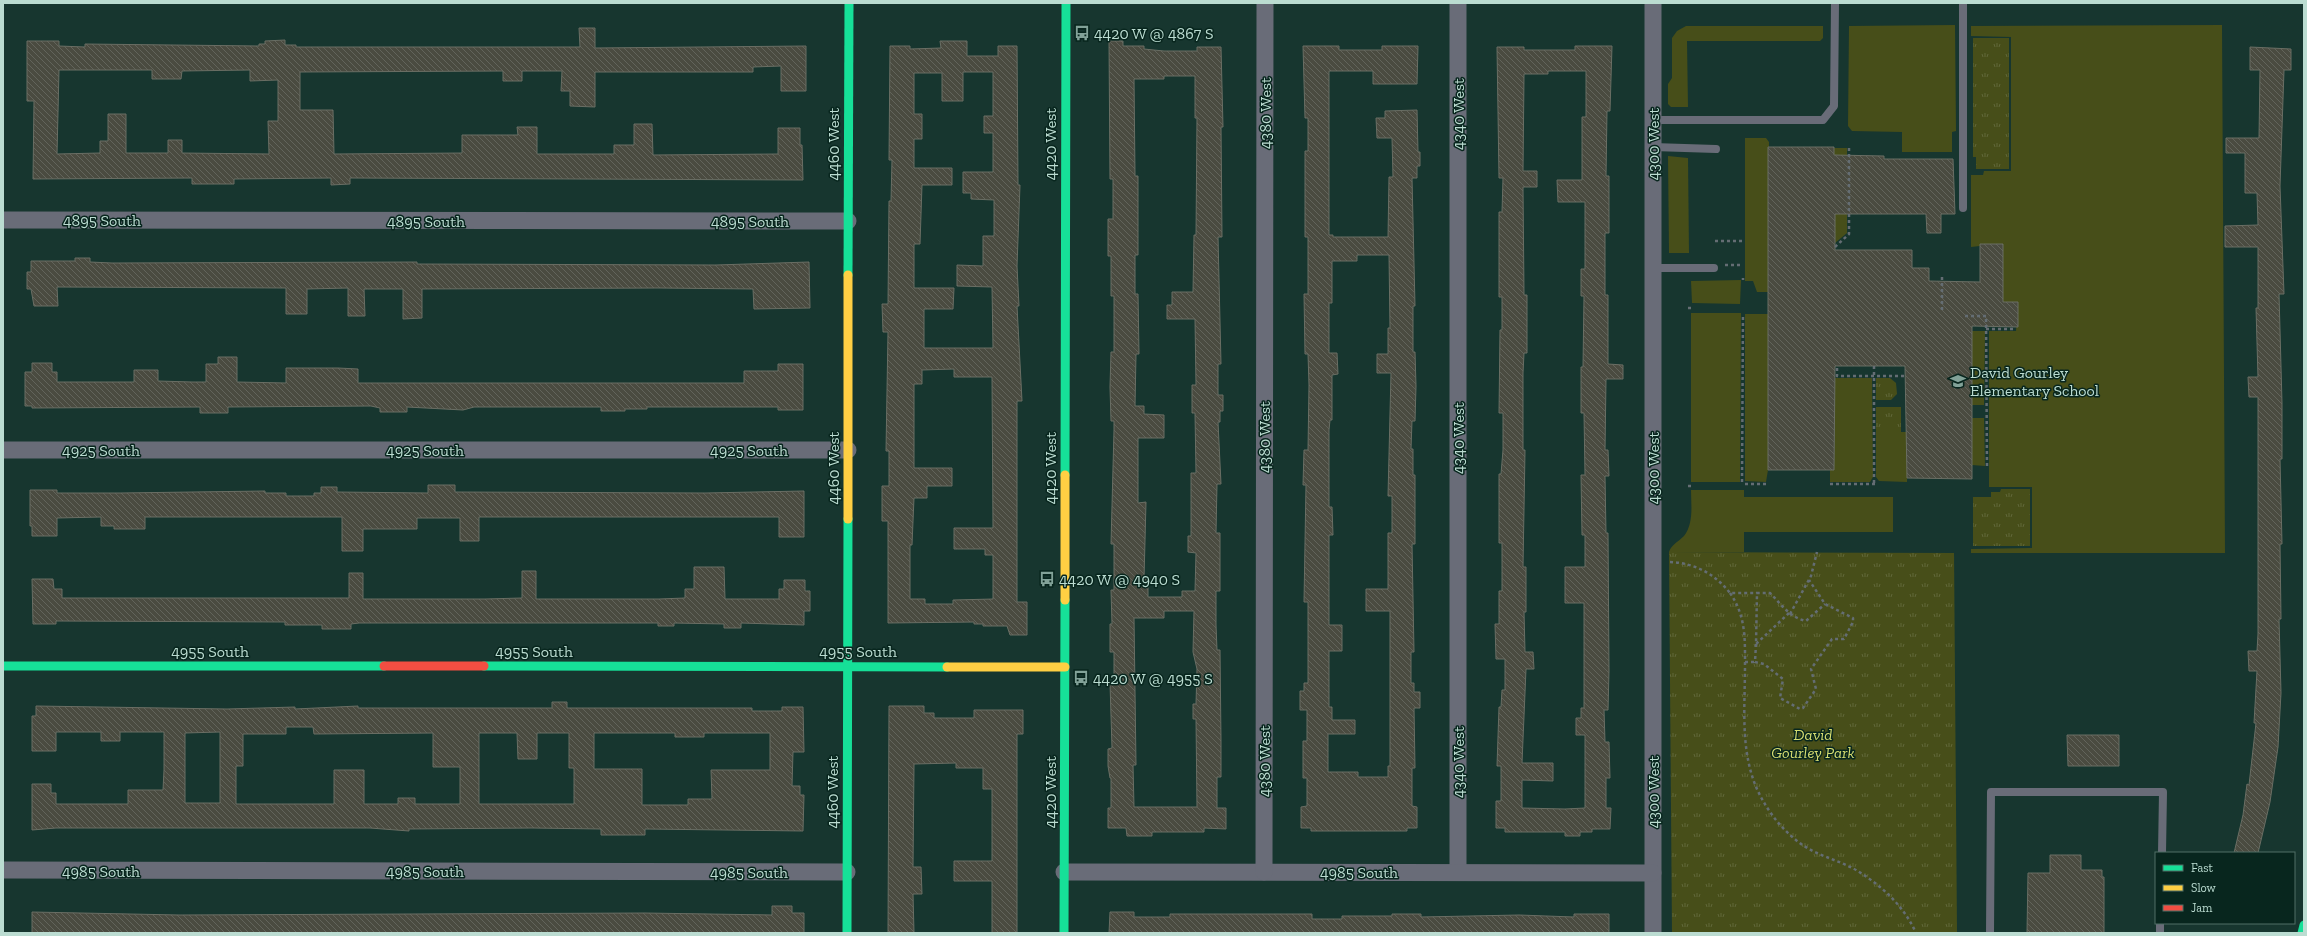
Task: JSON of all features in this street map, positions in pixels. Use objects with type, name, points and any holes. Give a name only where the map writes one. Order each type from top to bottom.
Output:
[{"type":"street","name":"4460 West","points":[[847,933],[849,3]]},
{"type":"street","name":"4420 West","points":[[1064,933],[1066,3]]},
{"type":"street","name":"4380 West","points":[[1264,872],[1265,3]]},
{"type":"street","name":"4340 West","points":[[1458,3],[1458,872]]},
{"type":"street","name":"4300 West","points":[[1653,3],[1653,933]]},
{"type":"street","name":"4895 South","points":[[3,220],[848,221]]},
{"type":"street","name":"4925 South","points":[[3,450],[848,450]]},
{"type":"street","name":"4955 South","points":[[3,666],[1065,667]]},
{"type":"street","name":"4985 South","points":[[3,870],[847,872]]},
{"type":"street","name":"4985 South","points":[[1064,872],[1653,872]]},
{"type":"street","points":[[2302,933],[2304,925]]},
{"type":"lane","points":[[1653,120],[1823,120],[1834,106],[1835,3]]},
{"type":"lane","points":[[1962,208],[1963,3]]},
{"type":"lane","points":[[1653,147],[1716,149]]},
{"type":"lane","points":[[1653,268],[1718,266]]},
{"type":"lane","points":[[1990,933],[1991,792],[2163,792],[2162,852]]},
{"type":"path","points":[[1835,247],[1849,234],[1849,148]]},
{"type":"path","points":[[1715,241],[1742,241]]},
{"type":"path","points":[[1718,266],[1743,265]]},
{"type":"path","points":[[1942,277],[1942,313]]},
{"type":"path","points":[[1742,314],[1743,483],[1766,484]]},
{"type":"path","points":[[1966,316],[1986,316],[1987,466]]},
{"type":"path","points":[[1986,329],[2013,330],[2013,327]]},
{"type":"path","points":[[1830,484],[1875,484],[1874,366]]},
{"type":"path","points":[[1837,368],[1837,376],[1905,376]]},
{"type":"path","points":[[1756,644],[1790,613],[1809,580],[1817,552]]},
{"type":"path","points":[[1667,562],[1689,564],[1702,569],[1714,577],[1730,593],[1743,617],[1746,662],[1746,747],[1754,780],[1762,799],[1774,817],[1790,834],[1815,852],[1855,870],[1889,896],[1904,912],[1916,933]]},
{"type":"path","points":[[1746,662],[1764,664],[1783,679],[1780,698],[1800,709],[1804,708],[1816,688],[1810,669],[1832,639],[1844,639],[1853,622],[1853,618],[1828,604],[1825,604],[1809,580]]},
{"type":"path","points":[[1730,593],[1770,593],[1794,618],[1806,621],[1825,604]]},
{"type":"path","points":[[1755,662],[1757,593]]},
{"type":"green space","points":[[1955,25],[1956,131],[1952,132],[1952,152],[1902,152],[1902,132],[1852,131],[1848,126],[1849,26]]},
{"type":"green space","points":[[2222,25],[2225,553],[1971,553],[1971,549],[2032,548],[2032,487],[1989,487],[1989,331],[2016,331],[2018,302],[2003,302],[1980,244],[1980,246],[1971,247],[1971,175],[1983,175],[1984,171],[2011,171],[2011,37],[1971,36],[1971,26]]},
{"type":"green space","points":[[1686,26],[1823,26],[1823,38],[1820,41],[1687,41],[1688,107],[1671,107],[1668,104],[1668,84],[1672,78],[1672,38],[1677,31]]},
{"type":"green space","points":[[1973,38],[2009,38],[2009,169],[1976,169],[1976,157],[1973,157]]},
{"type":"green space","points":[[1745,138],[1766,138],[1769,142],[1768,292],[1757,292],[1753,281],[1745,281]]},
{"type":"green space","points":[[1834,148],[1847,148],[1847,233],[1835,243]]},
{"type":"green space","points":[[1668,156],[1688,158],[1689,253],[1669,253]]},
{"type":"green space","points":[[1741,280],[1740,304],[1692,303],[1691,281]]},
{"type":"green space","points":[[1691,313],[1741,313],[1740,482],[1691,482]]},
{"type":"green space","points":[[1745,314],[1768,314],[1768,470],[1766,482],[1745,481]]},
{"type":"green space","points":[[1972,331],[1985,331],[1984,405],[1972,405]]},
{"type":"green space","points":[[1835,378],[1872,378],[1873,477],[1870,482],[1830,482],[1830,470],[1834,470]]},
{"type":"green space","points":[[1876,378],[1890,378],[1896,383],[1897,394],[1891,400],[1876,400]]},
{"type":"green space","points":[[1876,407],[1901,407],[1901,432],[1876,432]]},
{"type":"green space","points":[[1972,418],[1984,418],[1985,466],[1972,465]]},
{"type":"green space","points":[[1876,432],[1907,432],[1907,482],[1879,481],[1876,477]]},
{"type":"green space","points":[[2001,489],[2030,489],[2030,546],[1973,546],[1973,497],[1991,497],[1991,492],[2000,492]]},
{"type":"green space","points":[[1691,490],[1744,490],[1744,497],[1893,497],[1893,532],[1744,532],[1744,552],[1669,552],[1673,545],[1684,536],[1691,520]]},
{"type":"green space","name":"David Gourley Park","points":[[1669,552],[1954,553],[1957,933],[1672,933]]},
{"type":"building","points":[[579,28],[595,28],[595,48],[806,46],[806,91],[781,91],[781,66],[753,67],[753,72],[595,72],[595,107],[570,106],[570,91],[561,91],[562,71],[522,71],[522,81],[503,81],[503,71],[300,72],[300,110],[333,110],[334,154],[462,153],[462,135],[518,135],[517,127],[537,127],[537,154],[614,154],[614,145],[634,145],[634,124],[652,124],[653,155],[778,154],[778,128],[800,128],[803,180],[350,178],[350,184],[331,185],[331,178],[234,179],[234,184],[192,184],[192,178],[33,179],[34,101],[27,101],[27,41],[59,41],[59,46],[85,47],[85,44],[259,46],[259,44],[265,44],[265,41],[285,40],[285,45],[296,45],[296,47],[580,47]],"holes":[[[59,70],[152,70],[152,79],[181,79],[182,71],[250,70],[250,81],[278,80],[278,121],[268,121],[269,154],[182,153],[182,140],[168,140],[168,153],[126,153],[126,114],[108,114],[108,141],[100,141],[100,153],[57,154]]]},
{"type":"building","points":[[940,41],[967,41],[967,56],[998,56],[998,46],[1017,46],[1018,185],[1020,185],[1017,266],[1019,306],[1017,306],[1022,401],[1017,401],[1017,602],[1027,602],[1027,635],[1010,635],[1007,626],[983,626],[983,624],[974,624],[974,622],[888,623],[888,521],[882,521],[882,486],[889,486],[889,451],[886,451],[888,332],[883,332],[882,304],[888,304],[889,201],[891,201],[892,160],[889,160],[890,46],[910,46],[910,49],[941,48]],"holes":[[[963,72],[993,72],[993,116],[984,116],[984,133],[993,133],[993,172],[963,172],[963,193],[971,193],[971,199],[994,200],[994,236],[983,236],[983,266],[957,265],[957,286],[992,287],[993,348],[924,348],[924,309],[953,309],[954,288],[914,288],[914,244],[920,244],[922,185],[952,185],[952,168],[914,168],[914,139],[922,139],[922,114],[914,114],[914,73],[942,73],[942,101],[963,101]],[[954,369],[954,377],[992,377],[993,528],[954,528],[954,549],[985,549],[985,555],[993,555],[993,599],[953,600],[953,604],[925,604],[925,599],[910,599],[910,545],[912,545],[914,498],[927,498],[927,486],[952,486],[952,468],[914,468],[914,384],[922,384],[922,370]]]},
{"type":"building","points":[[1109,41],[1123,41],[1123,46],[1144,46],[1144,49],[1164,51],[1197,51],[1197,47],[1221,47],[1223,127],[1221,127],[1222,237],[1218,237],[1221,364],[1218,364],[1218,395],[1223,395],[1223,411],[1220,411],[1220,422],[1218,422],[1221,484],[1217,484],[1216,533],[1220,533],[1220,591],[1216,591],[1216,625],[1217,650],[1220,650],[1221,741],[1221,777],[1217,777],[1217,808],[1226,808],[1226,829],[1204,828],[1204,832],[1152,832],[1152,836],[1127,836],[1126,828],[1108,828],[1108,808],[1111,808],[1111,778],[1108,766],[1108,749],[1112,748],[1110,683],[1114,683],[1114,652],[1110,652],[1110,624],[1112,624],[1111,590],[1114,590],[1114,544],[1111,544],[1114,421],[1111,421],[1110,387],[1111,352],[1114,352],[1114,296],[1111,296],[1111,256],[1108,256],[1108,219],[1113,219],[1113,179],[1110,179]],"holes":[[[1164,76],[1195,76],[1195,118],[1197,118],[1196,235],[1194,235],[1193,292],[1172,292],[1172,305],[1167,305],[1167,319],[1195,319],[1196,385],[1192,385],[1192,413],[1195,413],[1196,473],[1191,473],[1191,536],[1188,536],[1188,552],[1196,553],[1195,591],[1182,591],[1182,597],[1148,597],[1148,579],[1144,579],[1146,502],[1138,503],[1138,438],[1164,438],[1164,415],[1144,414],[1144,406],[1135,406],[1136,354],[1139,354],[1138,294],[1135,294],[1135,255],[1138,255],[1138,176],[1135,176],[1134,79],[1164,79]],[[1164,611],[1194,611],[1193,652],[1197,669],[1196,704],[1193,704],[1193,719],[1196,719],[1197,807],[1134,807],[1133,765],[1136,765],[1134,618],[1164,618]]]},
{"type":"building","points":[[1303,46],[1339,46],[1339,50],[1382,50],[1382,46],[1418,46],[1417,84],[1373,84],[1373,71],[1329,71],[1329,235],[1333,235],[1333,237],[1388,237],[1389,177],[1393,177],[1392,138],[1377,138],[1376,118],[1385,118],[1385,111],[1417,110],[1418,152],[1420,152],[1420,166],[1417,166],[1417,178],[1412,178],[1415,306],[1413,306],[1413,352],[1415,352],[1416,386],[1415,421],[1412,421],[1411,449],[1413,449],[1413,475],[1415,475],[1415,544],[1412,544],[1414,652],[1411,652],[1411,683],[1414,683],[1414,692],[1420,692],[1420,708],[1414,708],[1415,768],[1412,768],[1412,806],[1417,807],[1417,828],[1407,828],[1407,831],[1311,831],[1311,828],[1301,828],[1301,807],[1307,806],[1307,778],[1303,778],[1303,741],[1307,741],[1307,710],[1300,710],[1300,691],[1304,691],[1304,683],[1308,683],[1308,602],[1304,602],[1306,485],[1303,485],[1304,450],[1308,450],[1309,385],[1308,354],[1305,354],[1304,294],[1308,294],[1308,237],[1305,237],[1305,151],[1308,151],[1308,118],[1305,118]],"holes":[[[1357,255],[1389,255],[1390,328],[1388,328],[1388,354],[1377,354],[1377,373],[1391,373],[1388,496],[1392,496],[1392,533],[1388,533],[1388,589],[1366,589],[1366,611],[1390,611],[1390,766],[1388,766],[1388,777],[1358,777],[1358,772],[1328,772],[1328,734],[1355,734],[1355,720],[1332,720],[1332,707],[1329,707],[1329,651],[1342,651],[1342,625],[1329,625],[1329,535],[1333,535],[1332,507],[1329,507],[1329,430],[1330,420],[1332,420],[1332,375],[1338,374],[1337,353],[1329,353],[1329,303],[1332,303],[1332,261],[1357,261]]]},
{"type":"building","points":[[1575,46],[1612,46],[1610,111],[1607,111],[1606,176],[1609,176],[1609,233],[1605,233],[1605,295],[1608,295],[1608,364],[1623,365],[1623,379],[1606,379],[1605,450],[1608,450],[1609,476],[1605,476],[1606,533],[1608,533],[1609,671],[1608,710],[1604,710],[1605,742],[1609,742],[1610,778],[1606,778],[1606,808],[1611,808],[1610,829],[1592,829],[1592,832],[1580,832],[1580,836],[1565,836],[1565,832],[1505,832],[1505,828],[1496,828],[1496,801],[1501,801],[1501,766],[1497,766],[1499,707],[1501,707],[1502,690],[1505,690],[1505,659],[1496,659],[1495,624],[1499,624],[1499,591],[1502,591],[1502,543],[1499,543],[1499,474],[1501,474],[1503,450],[1503,413],[1499,413],[1502,297],[1499,297],[1499,212],[1502,212],[1503,178],[1499,178],[1497,47],[1524,47],[1524,50],[1575,50]],"holes":[[[1548,71],[1586,71],[1586,117],[1582,117],[1582,180],[1557,180],[1558,202],[1585,202],[1585,269],[1581,269],[1581,296],[1584,296],[1581,413],[1584,413],[1585,475],[1581,475],[1582,535],[1585,535],[1585,567],[1565,567],[1565,603],[1584,603],[1584,708],[1581,708],[1581,718],[1576,718],[1576,735],[1585,735],[1585,808],[1522,808],[1522,780],[1553,781],[1553,763],[1522,763],[1526,669],[1534,669],[1533,652],[1525,652],[1524,612],[1526,612],[1526,567],[1523,567],[1525,450],[1523,450],[1523,373],[1524,353],[1527,353],[1527,295],[1524,295],[1523,187],[1537,187],[1537,171],[1523,171],[1524,74],[1548,74]]]},
{"type":"building","points":[[2250,47],[2291,49],[2291,70],[2284,70],[2280,186],[2284,294],[2279,294],[2282,403],[2282,459],[2280,459],[2282,544],[2280,544],[2281,619],[2279,619],[2281,693],[2278,747],[2270,802],[2258,852],[2234,852],[2243,815],[2247,784],[2249,785],[2256,723],[2254,723],[2257,671],[2249,671],[2248,651],[2257,651],[2258,634],[2258,397],[2249,397],[2248,377],[2258,377],[2256,308],[2258,308],[2258,247],[2225,247],[2225,226],[2258,225],[2257,193],[2245,193],[2245,153],[2226,153],[2226,138],[2259,138],[2260,70],[2250,70]]},
{"type":"building","name":"David Gourley Elementary School","points":[[1768,147],[1834,147],[1834,155],[1884,156],[1884,159],[1953,159],[1955,214],[1941,214],[1941,233],[1927,233],[1926,214],[1835,214],[1835,250],[1912,250],[1912,268],[1929,268],[1929,281],[1980,282],[1980,244],[2003,244],[2003,302],[2018,302],[2018,327],[1972,326],[1972,479],[1907,478],[1905,366],[1835,366],[1834,470],[1768,470]]},
{"type":"building","points":[[75,258],[90,258],[90,262],[112,263],[417,262],[417,264],[716,265],[809,262],[810,308],[754,309],[753,289],[659,288],[422,289],[422,318],[403,319],[403,289],[364,289],[365,316],[348,316],[348,288],[307,289],[307,314],[286,314],[286,288],[57,287],[58,306],[34,306],[31,289],[27,289],[27,272],[31,272],[31,261],[75,261]]},
{"type":"building","points":[[218,357],[237,357],[237,382],[286,383],[286,368],[338,368],[358,369],[358,383],[744,383],[744,371],[778,371],[778,364],[803,364],[803,410],[778,410],[778,407],[647,407],[647,409],[625,409],[625,411],[601,411],[601,407],[474,407],[463,410],[407,407],[407,412],[380,412],[380,408],[371,406],[228,407],[228,413],[200,413],[200,407],[32,408],[32,406],[25,406],[25,372],[32,372],[32,363],[52,363],[52,372],[57,372],[57,382],[134,382],[134,370],[158,370],[158,381],[206,382],[206,364],[218,364]]},
{"type":"building","points":[[428,485],[455,485],[455,492],[705,493],[804,491],[804,537],[779,537],[779,517],[479,517],[479,541],[460,541],[460,518],[417,518],[417,529],[363,529],[363,551],[342,551],[342,517],[145,517],[145,529],[114,529],[114,526],[101,526],[101,517],[57,518],[57,536],[32,536],[32,526],[30,526],[30,490],[57,490],[57,493],[265,491],[265,493],[286,493],[286,496],[314,496],[314,493],[321,493],[321,487],[337,487],[337,492],[428,493]]},
{"type":"building","points":[[694,567],[724,567],[725,599],[779,599],[779,589],[784,589],[784,580],[805,580],[805,591],[810,591],[810,611],[804,611],[804,625],[741,623],[741,628],[724,628],[724,624],[674,623],[674,626],[658,626],[658,623],[359,623],[351,624],[351,629],[322,629],[322,625],[285,625],[285,622],[56,621],[56,624],[33,624],[32,579],[53,579],[54,589],[62,589],[62,598],[349,598],[349,573],[363,573],[363,599],[485,599],[522,598],[522,571],[536,571],[536,599],[659,599],[685,598],[685,589],[694,589]]},
{"type":"building","points":[[552,702],[567,702],[567,708],[752,708],[752,711],[782,711],[782,707],[803,707],[804,752],[793,752],[792,786],[800,786],[800,795],[804,795],[803,831],[645,829],[645,835],[601,835],[601,829],[532,828],[409,829],[409,831],[370,828],[56,828],[32,830],[32,784],[51,784],[51,793],[56,793],[56,804],[128,804],[128,790],[163,790],[164,770],[164,732],[120,732],[120,741],[101,741],[101,732],[56,732],[56,751],[32,751],[32,716],[36,716],[36,706],[227,709],[295,707],[295,709],[358,706],[358,708],[552,708]],"holes":[[[286,727],[313,727],[314,734],[433,733],[433,767],[460,767],[460,804],[415,804],[415,798],[398,798],[398,804],[364,804],[364,770],[334,770],[334,804],[236,804],[236,766],[243,766],[243,734],[286,734]],[[220,732],[220,803],[185,803],[185,733]],[[479,733],[517,733],[518,759],[537,759],[537,733],[569,733],[569,768],[574,768],[574,804],[479,804]],[[594,733],[675,733],[675,737],[704,737],[704,733],[770,733],[770,770],[711,770],[712,799],[688,799],[688,805],[642,805],[642,769],[594,769]]]},
{"type":"building","points":[[889,706],[924,706],[924,713],[934,713],[934,718],[974,718],[974,710],[1023,710],[1023,734],[1017,734],[1017,933],[992,933],[992,881],[954,881],[954,861],[992,861],[992,789],[983,789],[983,768],[956,768],[956,763],[914,764],[913,867],[921,867],[922,894],[913,894],[914,933],[888,933]]},
{"type":"building","points":[[2067,735],[2119,735],[2119,766],[2068,766]]},
{"type":"building","points":[[2050,855],[2081,855],[2081,870],[2102,870],[2102,877],[2104,877],[2104,933],[2027,933],[2028,873],[2050,873]]},
{"type":"building","points":[[772,906],[792,906],[792,913],[804,913],[804,933],[32,933],[32,912],[179,915],[645,913],[772,915]]},
{"type":"building","points":[[1110,912],[1134,912],[1134,917],[1170,917],[1170,914],[1312,914],[1312,919],[1342,919],[1342,916],[1392,916],[1392,914],[1421,914],[1421,917],[1519,915],[1574,917],[1574,914],[1609,914],[1609,933],[1109,933]]},
{"type":"traffic: fast","points":[[848,275],[849,3]]},
{"type":"traffic: fast","points":[[1065,475],[1066,3]]},
{"type":"traffic: fast","points":[[847,933],[848,519]]},
{"type":"traffic: fast","points":[[1064,933],[1065,600]]},
{"type":"traffic: fast","points":[[3,666],[384,666]]},
{"type":"traffic: fast","points":[[484,666],[947,667]]},
{"type":"traffic: fast","points":[[2302,933],[2304,925]]},
{"type":"traffic: slow","points":[[848,275],[848,519]]},
{"type":"traffic: slow","points":[[1065,475],[1065,600]]},
{"type":"traffic: slow","points":[[947,667],[1065,667]]},
{"type":"traffic: jam","points":[[384,666],[484,666]]},
{"type":"place","name":"4420 W @ 4867 S","points":[[1082,33]]},
{"type":"place","name":"David Gourley Elementary School","points":[[1958,381]]},
{"type":"place","name":"4420 W @ 4940 S","points":[[1047,579]]},
{"type":"place","name":"4420 W @ 4955 S","points":[[1081,678]]}]
